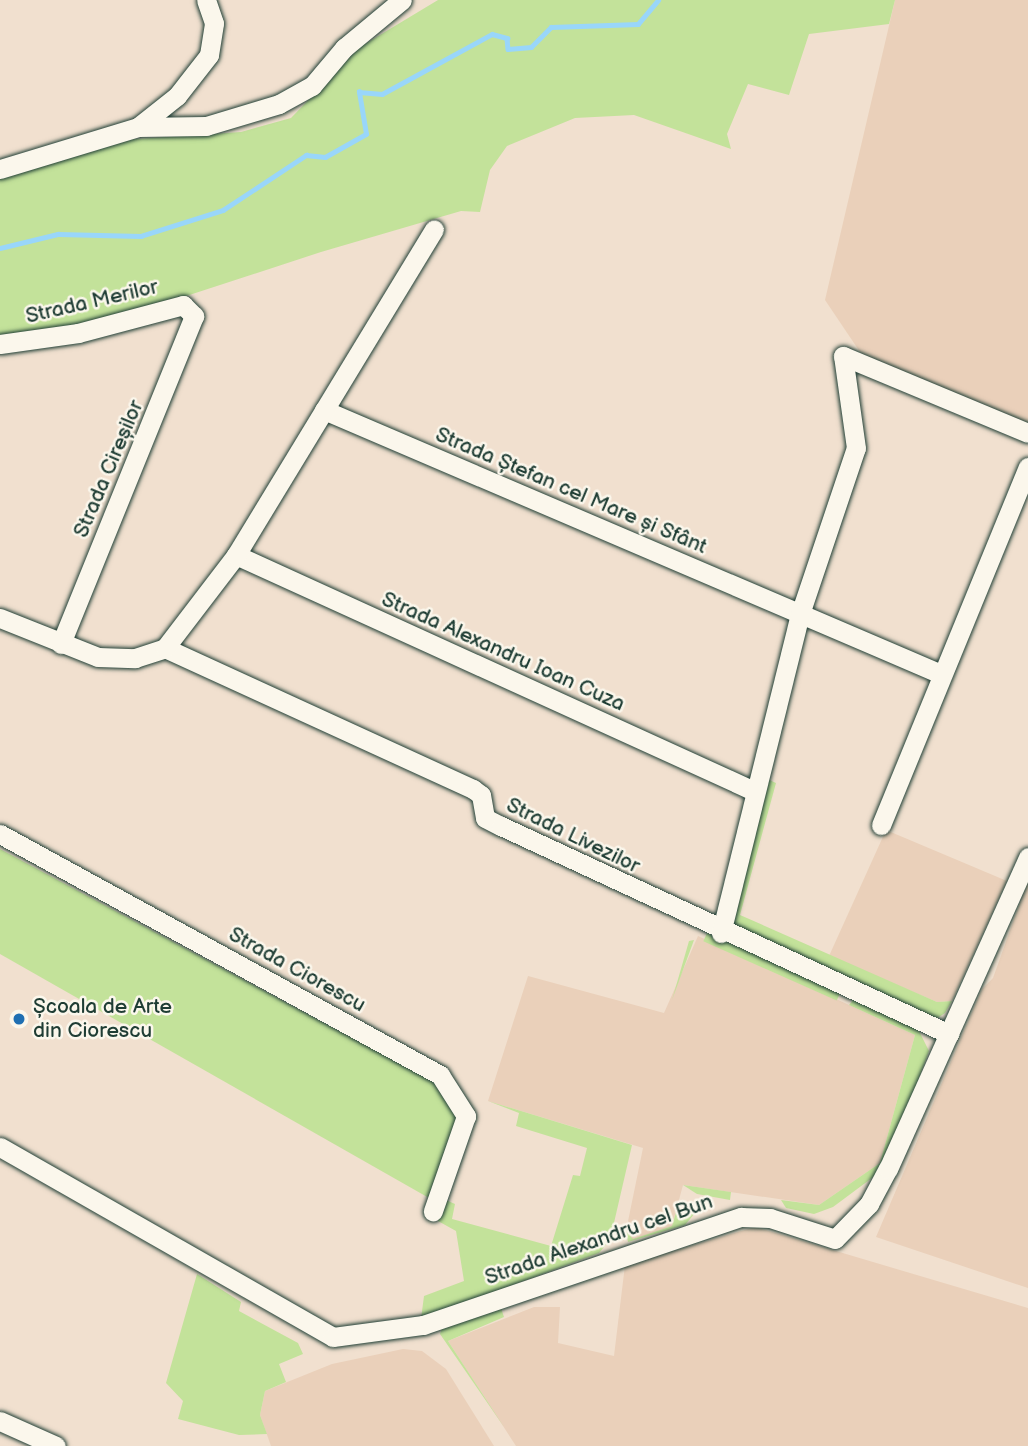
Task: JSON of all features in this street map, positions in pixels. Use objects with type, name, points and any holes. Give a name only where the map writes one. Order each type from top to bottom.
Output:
[{"type":"street","points":[[138,127],[177,96],[208,55],[214,23],[206,0]]},
{"type":"street","points":[[0,169],[138,127],[206,125],[279,104],[312,86],[344,48],[402,0]]},
{"type":"street","points":[[0,618],[61,644],[119,660],[165,648],[236,555],[434,229]]},
{"type":"street","name":"Strada Merilor","points":[[0,344],[78,333],[173,306],[192,310]]},
{"type":"street","name":"Strada Cireșilor","points":[[61,644],[176,368],[192,310]]},
{"type":"street","points":[[721,933],[752,790],[800,614],[856,448],[843,356],[1028,433]]},
{"type":"street","name":"Strada Ștefan cel Mare și Sfânt","points":[[324,410],[941,674]]},
{"type":"street","points":[[880,825],[1028,467]]},
{"type":"street","name":"Strada Alexandru Ioan Cuza","points":[[236,555],[752,790]]},
{"type":"street","name":"Strada Livezilor","points":[[165,648],[473,789],[481,794],[485,818],[721,933],[949,1034]]},
{"type":"street","name":"Strada Ciorescu","points":[[0,834],[440,1075],[466,1116],[433,1211]]},
{"type":"street","name":"Strada Alexandru cel Bun","points":[[0,1147],[312,1329],[333,1337],[372,1337],[741,1217],[770,1217],[835,1239],[869,1204],[888,1169],[1028,857]]},
{"type":"street","points":[[0,1421],[56,1446]]},
{"type":"shaded area","points":[[895,0],[1028,0],[1028,426],[862,355],[825,300]]},
{"type":"shaded area","points":[[886,830],[1007,881],[952,1001],[937,1002],[829,956]]},
{"type":"shaded area","points":[[1028,880],[1028,1288],[876,1237],[982,989],[993,978]]},
{"type":"shaded area","points":[[698,936],[915,1035],[880,1163],[819,1205],[683,1185],[672,1226],[633,1240],[626,1231],[643,1148],[488,1101],[528,976],[664,1013]]},
{"type":"shaded area","points":[[755,1227],[1028,1308],[1028,1446],[516,1446],[448,1341],[534,1307],[560,1307],[558,1343],[614,1356],[625,1265]]},
{"type":"shaded area","points":[[403,1349],[422,1351],[446,1369],[494,1446],[271,1446],[260,1415],[265,1391],[332,1364]]},
{"type":"green space","points":[[438,0],[895,0],[889,24],[809,34],[789,95],[748,84],[727,134],[731,149],[634,115],[575,118],[507,146],[490,170],[480,212],[461,211],[321,252],[125,316],[0,339],[0,177],[122,140],[241,132],[291,118],[360,47]]},
{"type":"green space","points":[[763,777],[776,783],[740,915],[937,1002],[952,1001],[945,1013],[936,1019],[741,937],[732,919]]},
{"type":"green space","points":[[0,849],[445,1088],[461,1116],[429,1198],[0,954]]},
{"type":"green space","points":[[707,933],[840,992],[837,1001],[703,941]]},
{"type":"green space","points":[[694,940],[672,1000],[689,941]]},
{"type":"green space","points":[[854,999],[916,1025],[929,1051],[890,1157],[876,1175],[833,1207],[814,1214],[786,1208],[781,1200],[819,1205],[880,1163],[915,1035],[849,1005]]},
{"type":"green space","points":[[488,1101],[632,1145],[610,1240],[599,1253],[421,1319],[424,1296],[464,1281],[456,1231],[438,1221],[446,1200],[455,1204],[452,1219],[551,1246],[573,1175],[580,1176],[587,1148],[516,1126],[519,1113]]},
{"type":"green space","points":[[683,1185],[731,1192],[730,1200],[697,1194]]},
{"type":"green space","points":[[679,1202],[695,1213],[685,1225],[628,1242],[626,1231],[633,1239],[672,1226]]},
{"type":"green space","points":[[197,1274],[241,1302],[239,1311],[298,1343],[303,1354],[279,1364],[286,1382],[265,1391],[260,1415],[267,1434],[239,1435],[178,1419],[183,1401],[166,1383]]},
{"type":"green space","points":[[500,1305],[504,1317],[448,1341],[504,1427],[440,1334],[443,1325]]},
{"type":"waterway","points":[[0,248],[58,234],[141,236],[223,210],[306,155],[325,157],[366,134],[359,92],[382,94],[492,34],[507,38],[508,49],[531,47],[551,27],[638,24],[658,0]]},
{"type":"place","name":"Școala de Arte din Ciorescu","points":[[19,1019]]}]
